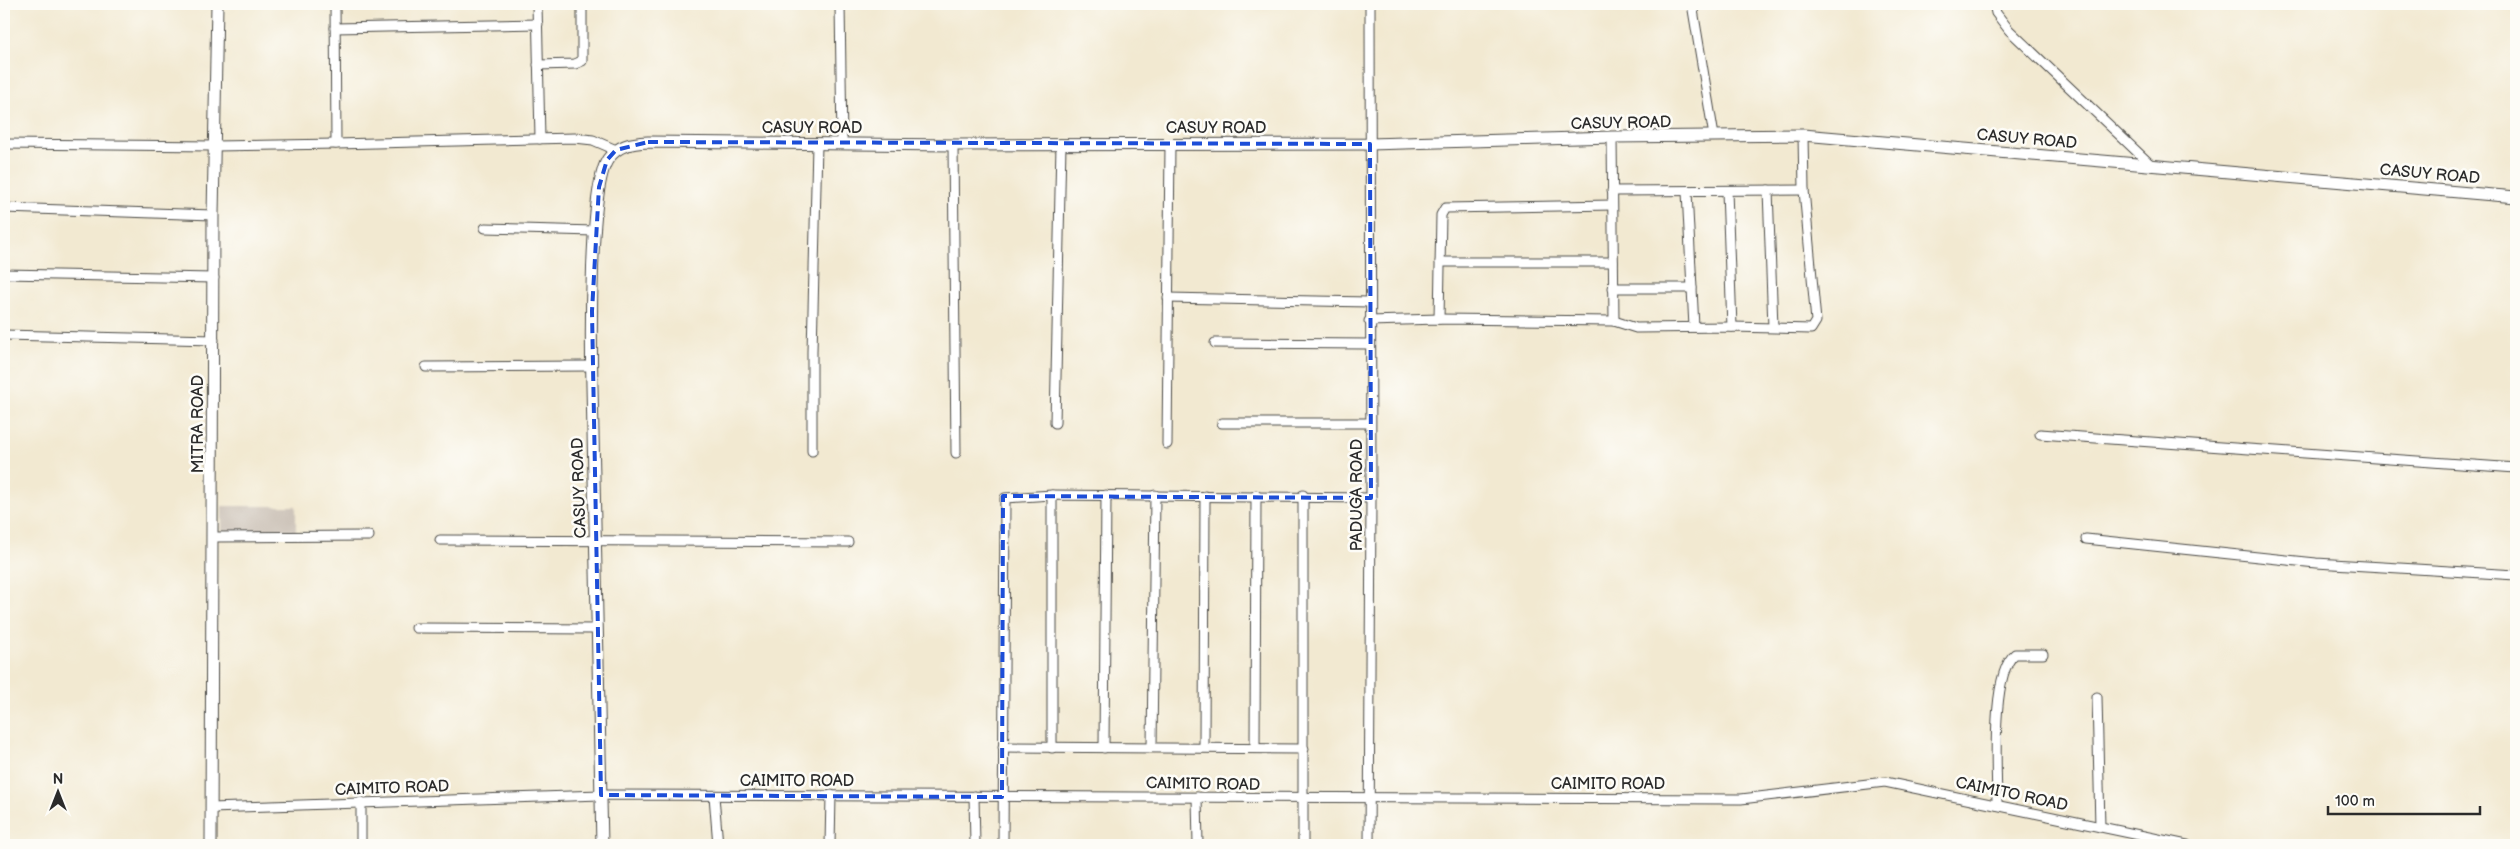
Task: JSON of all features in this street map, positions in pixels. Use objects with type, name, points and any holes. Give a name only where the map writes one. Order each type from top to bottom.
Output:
[{"type":"street","name":"MITRA ROAD","points":[[211,845],[213,215],[217,4]]},
{"type":"street","points":[[335,4],[336,144]]},
{"type":"street","points":[[537,4],[540,139]]},
{"type":"street","points":[[538,66],[575,64],[582,61],[582,4]]},
{"type":"street","points":[[840,4],[842,144]]},
{"type":"street","name":"PADUGA ROAD","points":[[1369,845],[1371,498],[1369,344],[1370,4]]},
{"type":"street","points":[[1692,4],[1714,136]]},
{"type":"street","points":[[1994,4],[1996,13],[2009,30],[2151,166]]},
{"type":"street","points":[[335,28],[538,24]]},
{"type":"street","points":[[1369,321],[1439,319],[1614,321],[1630,327],[1773,327],[1811,329],[1815,325],[1804,190],[1803,135]]},
{"type":"street","name":"CASUY ROAD","points":[[602,845],[591,366],[595,230],[601,178],[607,160],[616,150],[624,145],[648,142],[817,144],[1370,144],[1803,135],[2516,197]]},
{"type":"street","points":[[4,144],[214,146],[583,138],[600,142],[616,150]]},
{"type":"street","points":[[1612,138],[1614,321]]},
{"type":"street","points":[[812,451],[812,352],[817,144]]},
{"type":"street","points":[[953,144],[956,454]]},
{"type":"street","points":[[1055,423],[1061,144]]},
{"type":"street","points":[[1167,444],[1170,144]]},
{"type":"street","points":[[1768,190],[1773,327]]},
{"type":"street","points":[[1612,191],[1804,190]]},
{"type":"street","points":[[1727,191],[1732,327]]},
{"type":"street","points":[[1687,192],[1694,327]]},
{"type":"street","points":[[1439,319],[1440,215],[1445,208],[1612,205]]},
{"type":"street","points":[[4,208],[213,215]]},
{"type":"street","points":[[485,228],[595,230]]},
{"type":"street","points":[[1440,262],[1613,262]]},
{"type":"street","points":[[4,274],[214,278]]},
{"type":"street","points":[[1613,288],[1692,288]]},
{"type":"street","points":[[1168,298],[1369,302]]},
{"type":"street","points":[[4,335],[214,340]]},
{"type":"street","points":[[1215,343],[1369,344]]},
{"type":"street","points":[[426,367],[591,366]]},
{"type":"street","points":[[1222,423],[1370,423]]},
{"type":"street","points":[[2040,434],[2516,468]]},
{"type":"street","points":[[1003,845],[1003,501],[1010,496],[1052,495],[1303,495],[1371,498]]},
{"type":"street","points":[[1052,495],[1052,748]]},
{"type":"street","points":[[1104,748],[1106,495]]},
{"type":"street","points":[[1152,747],[1155,495]]},
{"type":"street","points":[[1255,747],[1256,495]]},
{"type":"street","points":[[1303,495],[1303,845]]},
{"type":"street","points":[[1204,747],[1205,496]]},
{"type":"street","points":[[213,537],[368,536]]},
{"type":"street","points":[[2086,539],[2316,563],[2516,574]]},
{"type":"street","points":[[440,540],[848,542]]},
{"type":"street","points":[[416,628],[598,629]]},
{"type":"street","points":[[1997,805],[1999,688],[2009,662],[2015,654],[2043,654]]},
{"type":"street","points":[[2097,697],[2100,827]]},
{"type":"street","points":[[1002,747],[1255,747],[1304,749]]},
{"type":"street","name":"CAIMITO ROAD","points":[[211,808],[601,794],[1303,799],[1741,799],[1876,782],[1898,784],[2187,845]]},
{"type":"street","points":[[830,845],[831,795]]},
{"type":"street","points":[[714,796],[718,845]]},
{"type":"street","points":[[974,796],[975,845]]},
{"type":"street","points":[[1197,797],[1198,845]]},
{"type":"street","points":[[361,802],[361,845]]},
{"type":"highlighted area","points":[[648,142],[1370,144],[1371,498],[1003,496],[1002,797],[601,795],[592,311],[599,187],[607,160],[616,150]]},
{"type":"shaded area","points":[[222,506],[296,506],[296,533],[222,533]]}]
